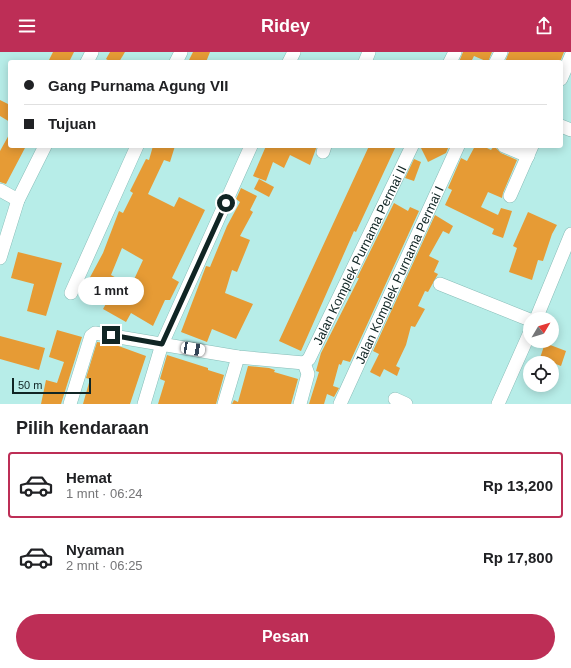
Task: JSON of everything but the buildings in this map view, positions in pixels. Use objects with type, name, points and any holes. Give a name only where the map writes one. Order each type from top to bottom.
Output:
[{"type":"street","points":[[563,74],[571,56]]},
{"type":"street","points":[[0,258],[18,200],[44,148]]},
{"type":"street","points":[[71,293],[136,148]]},
{"type":"street","points":[[144,404],[162,344],[250,148]]},
{"type":"street","name":"Jalan Komplek Purnama Permai II","points":[[304,363],[309,358],[411,148]]},
{"type":"street","name":"Jalan Komplek Purnama Permai I","points":[[340,404],[457,148]]},
{"type":"street","points":[[510,196],[530,151],[514,148]]},
{"type":"street","points":[[0,190],[18,200]]},
{"type":"street","points":[[539,312],[571,234]]},
{"type":"street","points":[[440,284],[523,317]]},
{"type":"street","points":[[70,404],[91,336],[95,333],[238,357],[304,363],[308,374],[300,404]]},
{"type":"street","points":[[498,404],[523,348]]},
{"type":"street","points":[[224,404],[238,357]]},
{"type":"route","points":[[111,335],[162,344],[226,203]]}]
